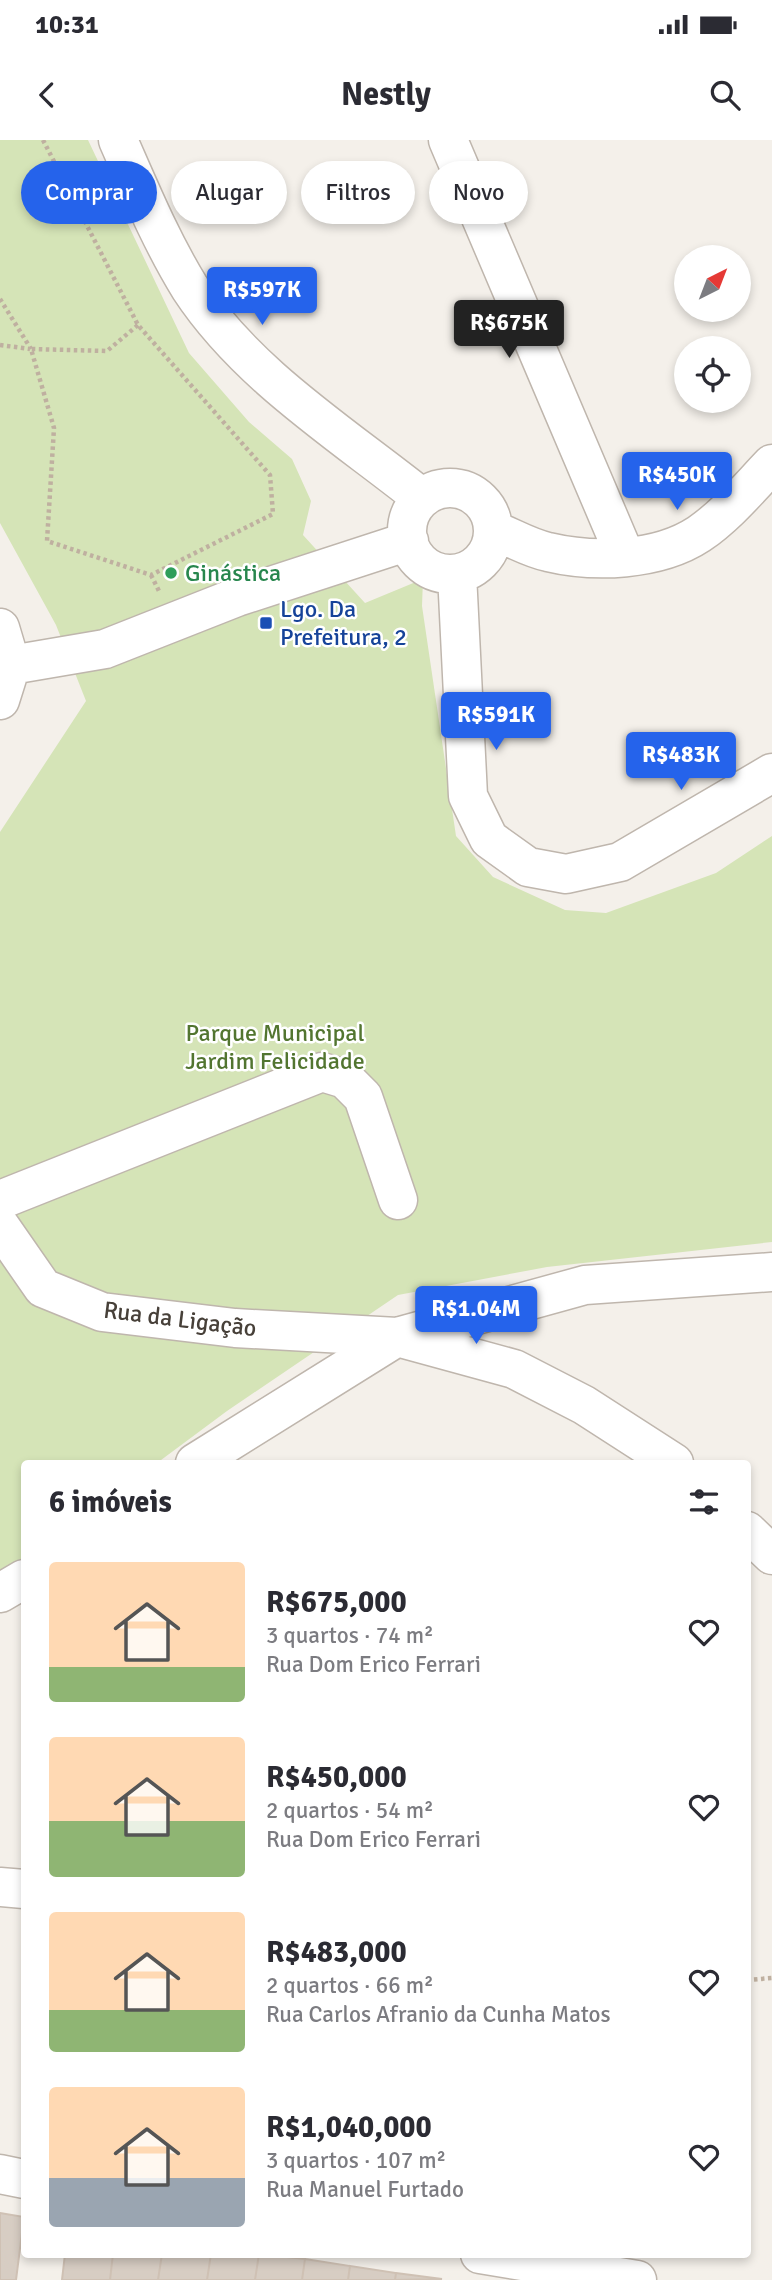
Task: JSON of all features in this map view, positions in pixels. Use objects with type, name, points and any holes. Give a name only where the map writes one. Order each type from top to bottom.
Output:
[{"type":"street","points":[[118,140],[164,245],[192,290],[227,334],[304,407],[422,498]]},
{"type":"street","points":[[448,140],[625,556]]},
{"type":"street","points":[[493,530],[545,552],[579,557],[625,556],[667,549],[698,535],[731,507],[772,464]]},
{"type":"street","points":[[434,490],[461,490],[484,506],[493,530],[486,555],[468,571],[457,574],[432,570],[417,557],[409,541],[407,523],[412,509],[434,490]]},
{"type":"street","points":[[0,628],[6,682],[104,649],[237,597],[409,541]]},
{"type":"street","points":[[457,574],[468,796],[489,839],[528,867],[566,874],[620,862],[772,773]]},
{"type":"street","points":[[0,1200],[322,1072],[345,1079],[363,1097],[398,1200]]},
{"type":"street","name":"Rua da Ligação","points":[[0,1226],[43,1288],[102,1312],[235,1328],[397,1337]]},
{"type":"street","points":[[200,1460],[397,1337],[585,1285],[772,1272]]},
{"type":"street","points":[[397,1337],[514,1369],[584,1405],[669,1460]]},
{"type":"street","points":[[751,1535],[772,1555]]},
{"type":"street","points":[[0,1887],[21,1889]]},
{"type":"street","points":[[0,2174],[21,2178]]},
{"type":"street","points":[[504,2258],[637,2280]]},
{"type":"street","points":[[653,2258],[654,2280]]},
{"type":"path","points":[[0,299],[31,349],[54,428],[47,541],[151,575],[273,514],[271,475],[138,325],[43,140]]},
{"type":"path","points":[[0,345],[31,349],[107,351],[138,325]]},
{"type":"path","points":[[751,1980],[772,1978]]},
{"type":"green space","name":"Parque Municipal Jardim Felicidade","points":[[0,140],[88,140],[98,161],[21,161],[21,224],[128,224],[189,353],[249,422],[292,459],[311,501],[303,535],[365,603],[423,579],[422,606],[456,836],[493,877],[565,910],[606,913],[716,873],[772,836],[772,1242],[547,1267],[398,1295],[227,1411],[161,1460],[21,1460],[21,1560],[0,1575],[0,832],[86,701],[56,625],[0,523]]},
{"type":"building","points":[[0,2213],[21,2216],[21,2241],[16,2280],[0,2280]]},
{"type":"building","points":[[65,2258],[113,2258],[110,2280],[62,2280]]},
{"type":"building","points":[[113,2258],[161,2258],[158,2280],[110,2280]]},
{"type":"building","points":[[161,2258],[210,2258],[207,2280],[158,2280]]},
{"type":"building","points":[[210,2258],[258,2258],[255,2280],[207,2280]]},
{"type":"building","points":[[258,2258],[305,2259],[302,2280],[255,2280]]},
{"type":"building","points":[[305,2259],[350,2266],[348,2280],[302,2280]]},
{"type":"building","points":[[350,2266],[396,2273],[395,2280],[348,2280]]},
{"type":"building","points":[[396,2273],[442,2279],[395,2280]]},
{"type":"place","name":"Ginástica","points":[[171,573]]},
{"type":"place","name":"Lgo. Da Prefeitura, 2","points":[[266,623]]}]
